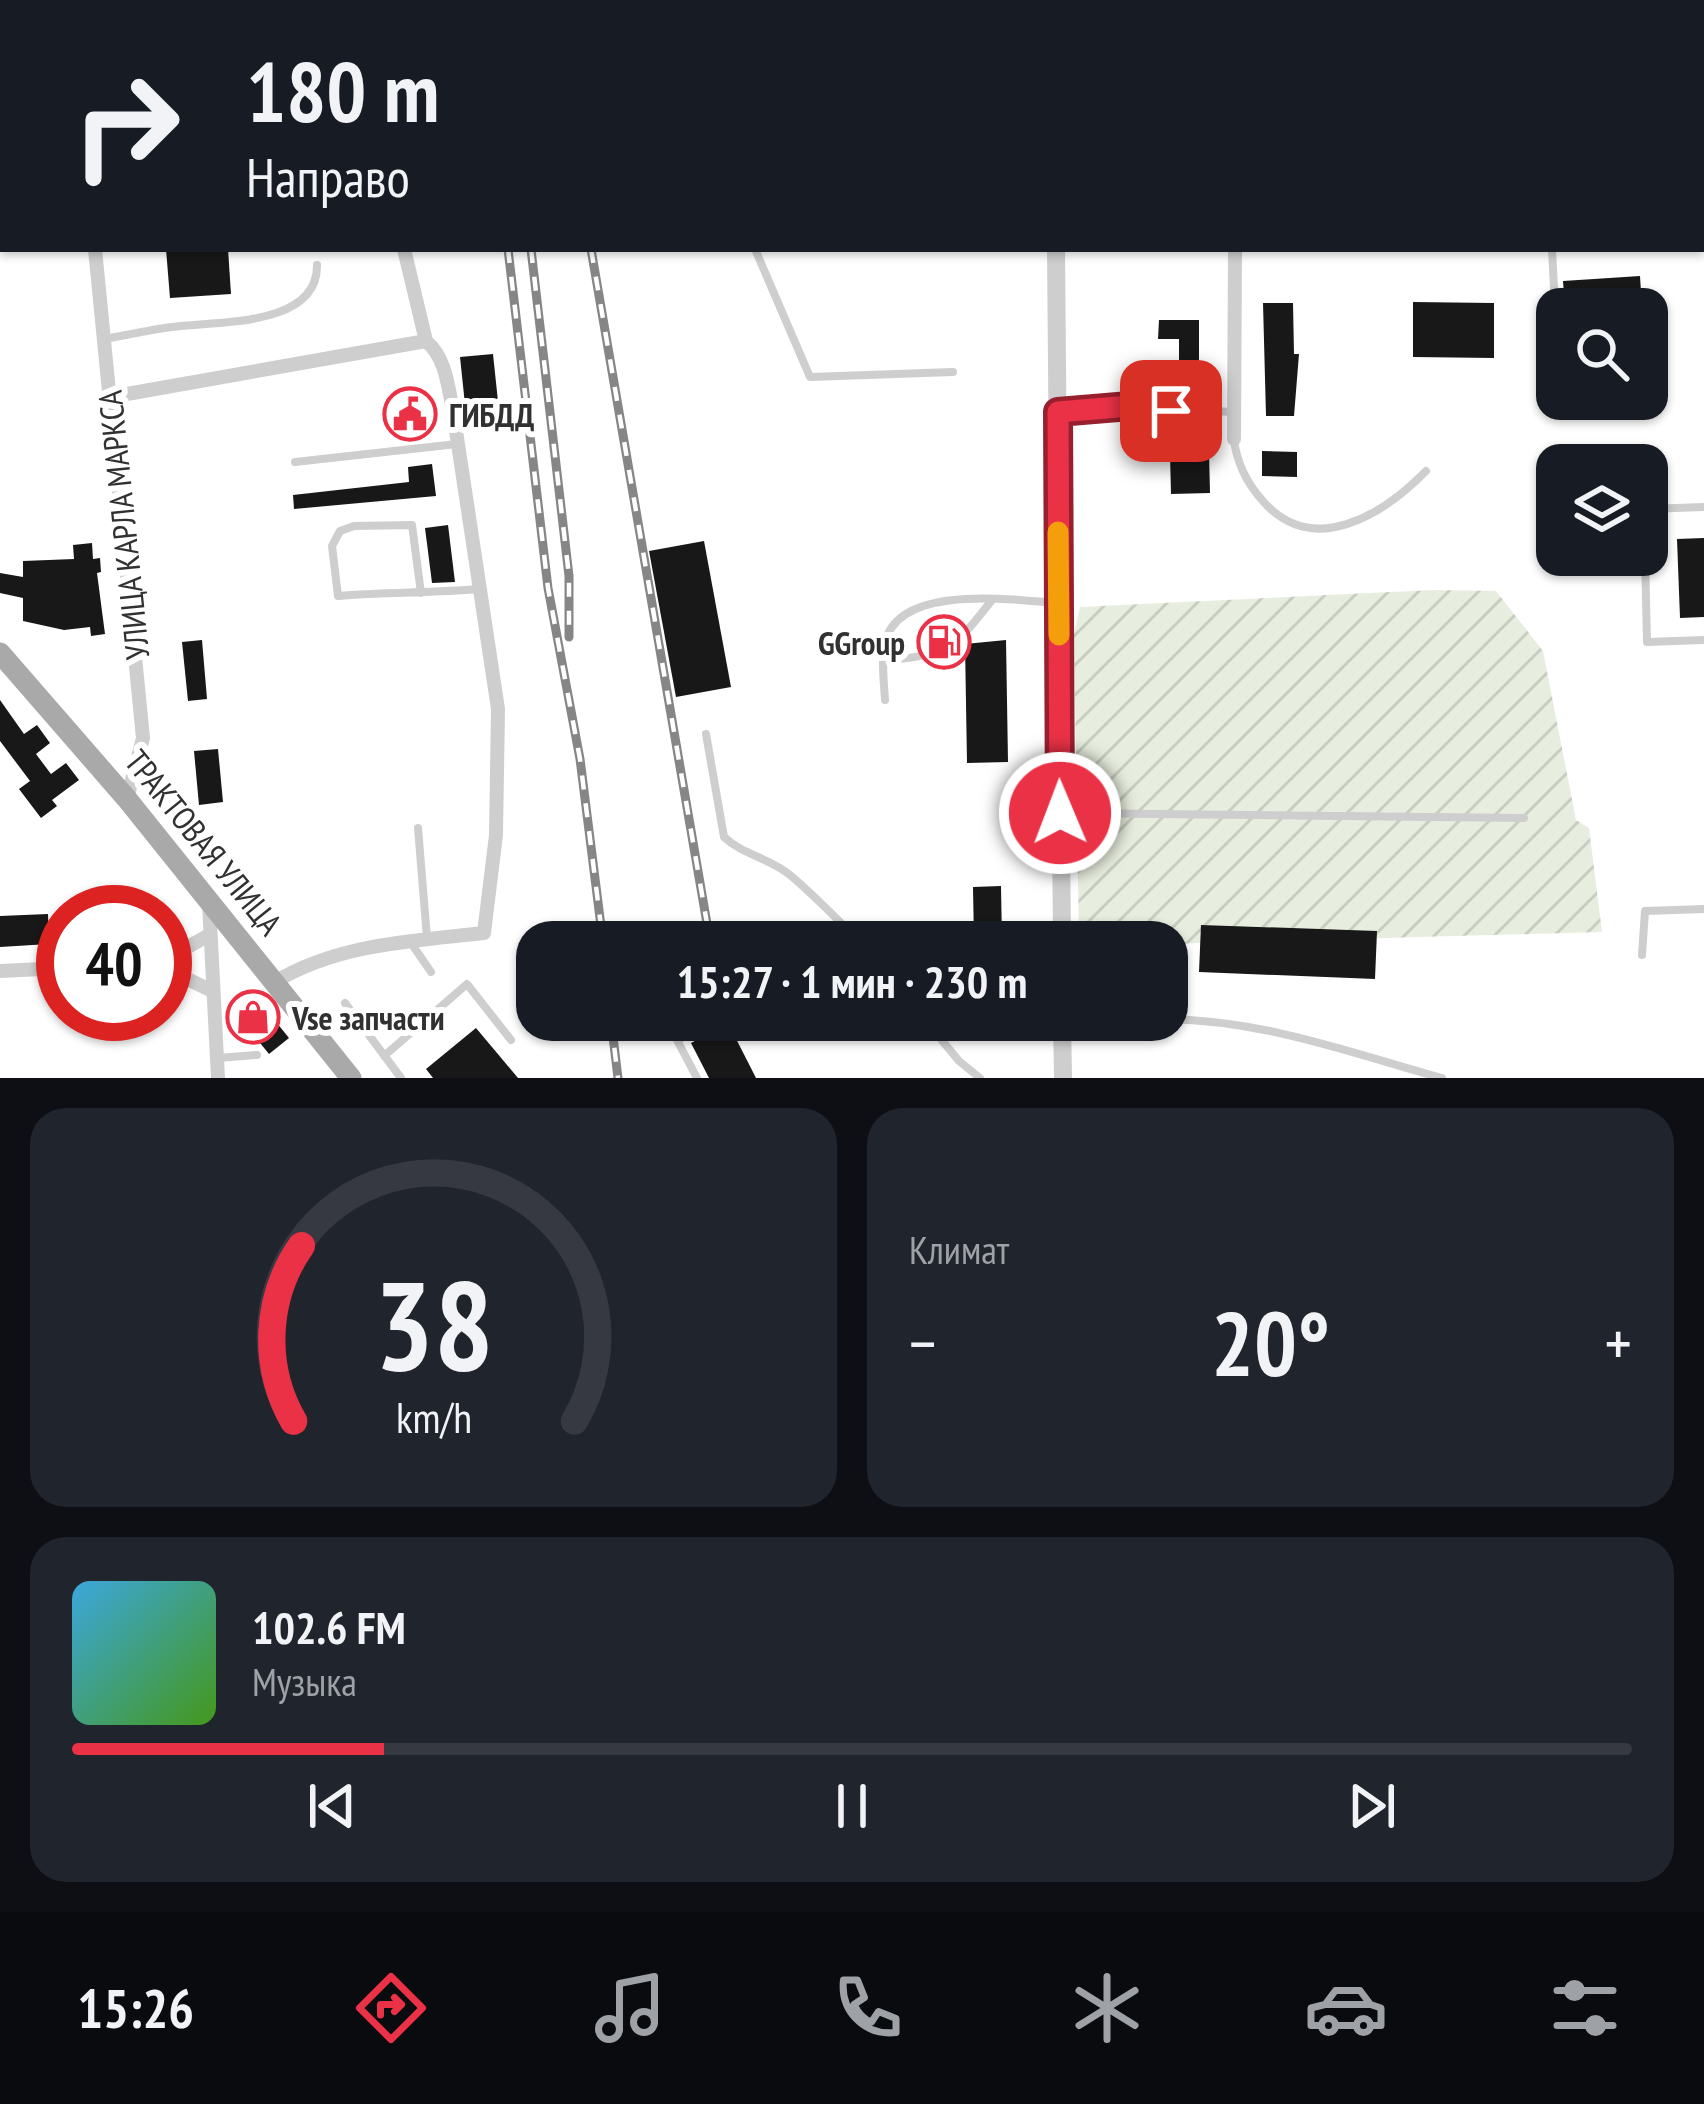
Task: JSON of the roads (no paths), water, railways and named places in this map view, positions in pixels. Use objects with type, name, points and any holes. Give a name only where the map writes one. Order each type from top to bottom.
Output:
[{"type":"main road","name":"ТРАКТОВАЯ УЛИЦА","points":[[0,653],[127,799],[351,1078]]},
{"type":"street","name":"УЛИЦА КАРЛА МАРКСА","points":[[95,252],[143,738],[127,799]]},
{"type":"street","points":[[275,982],[323,958],[484,933],[496,835],[498,710],[443,367],[426,340],[405,252]]},
{"type":"street","points":[[1056,252],[1062,921]]},
{"type":"street","points":[[1234,439],[1235,252]]},
{"type":"street","points":[[110,397],[426,340]]},
{"type":"street","points":[[209,900],[218,1078]]},
{"type":"street","points":[[192,946],[209,935]]},
{"type":"street","points":[[0,971],[36,969]]},
{"type":"street","points":[[192,980],[212,992]]},
{"type":"street","points":[[1062,1041],[1063,1078]]},
{"type":"lane","points":[[756,252],[809,377],[953,372]]},
{"type":"lane","points":[[1552,252],[1554,288]]},
{"type":"lane","points":[[105,339],[173,326],[231,323],[295,306],[309,294],[317,266]]},
{"type":"lane","points":[[1058,412],[1130,406],[1232,412]]},
{"type":"lane","points":[[1234,439],[1237,460],[1250,487],[1271,512],[1297,526],[1329,530],[1367,518],[1397,500],[1426,471]]},
{"type":"lane","points":[[295,462],[458,444]]},
{"type":"lane","points":[[1668,508],[1704,507]]},
{"type":"lane","points":[[421,593],[412,525],[354,526],[340,531],[332,546],[338,596],[412,590],[421,593],[481,589]]},
{"type":"lane","points":[[1646,576],[1648,642],[1704,640]]},
{"type":"lane","points":[[885,700],[884,645],[889,631],[915,611],[948,597],[1059,603]]},
{"type":"lane","points":[[884,662],[950,650],[993,599]]},
{"type":"lane","points":[[706,734],[724,837],[735,848],[790,875],[836,921]]},
{"type":"lane","points":[[1060,813],[1524,818]]},
{"type":"lane","points":[[418,828],[427,940]]},
{"type":"lane","points":[[1642,956],[1645,911],[1704,909]]},
{"type":"lane","points":[[410,942],[431,971]]},
{"type":"lane","points":[[384,1056],[467,984],[511,1040]]},
{"type":"lane","points":[[345,1003],[401,1078]]},
{"type":"lane","points":[[1188,1019],[1273,1029],[1442,1078]]},
{"type":"lane","points":[[678,1041],[697,1078]]},
{"type":"lane","points":[[942,1041],[980,1078]]},
{"type":"lane","points":[[216,1058],[256,1055]]},
{"type":"lane","points":[[382,1076],[393,1068]]},
{"type":"railway","points":[[508,252],[548,588],[580,759],[600,921]]},
{"type":"railway","points":[[531,252],[569,576],[569,637]]},
{"type":"railway","points":[[592,252],[707,921]]},
{"type":"railway","points":[[614,1041],[618,1078]]},
{"type":"place","name":"ГИБДД","points":[[410,414]]},
{"type":"place","name":"GGroup","points":[[944,642]]},
{"type":"place","name":"Vse запчасти","points":[[253,1017]]}]
